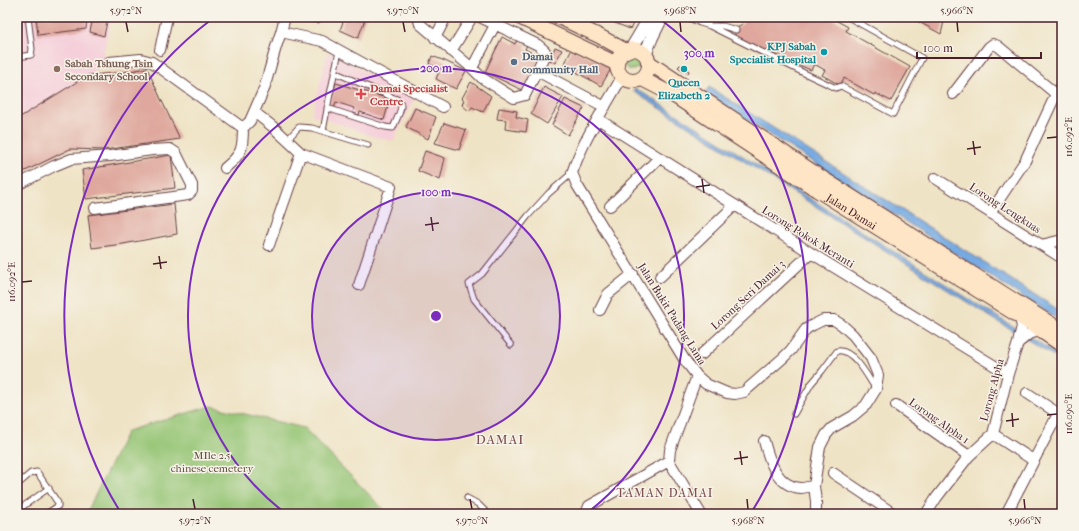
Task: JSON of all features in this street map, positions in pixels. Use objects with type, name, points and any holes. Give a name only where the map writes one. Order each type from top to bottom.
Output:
[{"type":"main road","points":[[519,17],[619,70],[626,80],[637,81],[648,71],[646,58],[641,52],[629,50],[569,19]]},
{"type":"main road","points":[[619,70],[620,56],[629,50]]},
{"type":"main road","name":"Jalan Damai","points":[[646,58],[819,176],[1062,332]]},
{"type":"main road","name":"Jalan Damai","points":[[642,78],[673,95],[817,190],[1019,316],[1062,345]]},
{"type":"street","points":[[160,50],[167,17]]},
{"type":"street","points":[[225,168],[235,160],[243,144],[243,128],[250,121],[264,89],[274,52],[282,32],[285,17]]},
{"type":"street","points":[[418,17],[420,24],[482,78],[514,98],[525,95],[545,54],[543,49],[538,45],[480,17]]},
{"type":"street","points":[[436,38],[446,17]]},
{"type":"street","points":[[451,51],[472,17]]},
{"type":"street","points":[[629,50],[650,17]]},
{"type":"street","points":[[646,58],[652,37],[662,17]]},
{"type":"street","points":[[472,68],[495,25]]},
{"type":"street","points":[[282,32],[322,41],[442,107]]},
{"type":"street","points":[[953,94],[989,47],[993,44],[998,46],[1059,90],[1025,160],[990,213]]},
{"type":"street","points":[[109,62],[141,59],[152,62],[243,128]]},
{"type":"street","points":[[572,173],[598,118],[605,107],[619,70]]},
{"type":"street","points":[[536,71],[605,107]]},
{"type":"street","points":[[254,112],[272,126],[301,153],[391,187],[359,286]]},
{"type":"street","name":"Lorong Pokok Meranti","points":[[598,118],[811,254],[1008,374]]},
{"type":"street","points":[[17,185],[71,159],[170,149],[176,153],[192,185],[192,191],[188,195],[95,208]]},
{"type":"street","points":[[269,245],[301,153]]},
{"type":"street","points":[[610,206],[659,158]]},
{"type":"street","name":"Jalan Bukit Padang Lama","points":[[572,173],[577,185],[684,359],[697,376],[706,384],[727,393],[735,394],[744,392],[791,350],[806,329],[823,320],[834,320],[853,335],[871,358],[878,375],[876,389]]},
{"type":"street","name":"Lorong Lengkuas","points":[[935,178],[1062,258]]},
{"type":"street","points":[[660,277],[735,205]]},
{"type":"street","points":[[1041,245],[1062,240]]},
{"type":"street","name":"Lorong Seri Damai 3","points":[[702,354],[811,254]]},
{"type":"street","points":[[600,310],[608,294],[633,274]]},
{"type":"street","name":"Lorong Alpha","points":[[926,514],[937,497],[969,456],[993,434],[1022,326],[1019,316]]},
{"type":"street","points":[[1018,343],[1029,334],[1040,331]]},
{"type":"street","points":[[697,376],[670,450],[670,461],[701,514]]},
{"type":"street","points":[[816,514],[814,486],[820,447],[826,435],[832,428],[853,416],[866,405],[876,389]]},
{"type":"street","points":[[1006,514],[1033,460],[1060,415],[1027,393]]},
{"type":"street","name":"Lorong Alpha 1","points":[[896,405],[969,456]]},
{"type":"street","points":[[993,434],[1033,460]]},
{"type":"street","points":[[764,441],[768,458],[778,475],[790,486],[801,488],[814,486]]},
{"type":"street","points":[[586,514],[589,506],[670,461]]},
{"type":"street","points":[[833,473],[894,514]]},
{"type":"lane","points":[[17,57],[31,55],[32,49],[28,17]]},
{"type":"lane","points":[[688,17],[710,26],[836,88],[841,86],[893,114],[922,58],[848,17]]},
{"type":"lane","points":[[698,17],[710,26],[723,26],[736,30]]},
{"type":"lane","points":[[714,17],[723,19],[729,17]]},
{"type":"lane","points":[[323,131],[339,51]]},
{"type":"lane","points":[[327,108],[385,128],[393,128],[401,106],[399,100],[334,72]]},
{"type":"lane","points":[[287,140],[299,127],[312,128],[368,145]]},
{"type":"lane","points":[[511,345],[474,299],[469,284],[482,274],[528,216],[548,194],[572,173]]},
{"type":"lane","points":[[794,414],[811,384],[837,351],[844,351],[861,364],[876,389]]},
{"type":"lane","points":[[17,485],[31,473],[38,472],[58,503],[58,506],[46,514]]},
{"type":"lane","points":[[19,511],[49,488]]},
{"type":"lane","points":[[467,498],[478,504],[488,514]]},
{"type":"shaded area","name":"Sabah Tshung Tsin Secondary School","points":[[17,17],[112,17],[103,55],[106,64],[17,119]]},
{"type":"shaded area","name":"Damai Specialist Centre","points":[[328,52],[396,88],[414,100],[393,141],[375,137],[312,115]]},
{"type":"green space","points":[[632,54],[639,59],[640,62],[635,69],[632,70],[625,65],[624,62],[629,55]]},
{"type":"green space","name":"MIle 2.5 chinese cemetery","points":[[211,406],[304,428],[388,514],[86,514],[127,431]]},
{"type":"water","points":[[709,87],[1062,312],[1062,322],[705,93]]},
{"type":"water","points":[[635,88],[1062,357],[1062,361],[633,91]]},
{"type":"building","points":[[36,17],[87,17],[86,29],[38,35]]},
{"type":"building","points":[[93,17],[108,17],[104,36],[90,32]]},
{"type":"building","points":[[302,17],[321,17],[319,23],[302,20]]},
{"type":"building","points":[[345,17],[366,17],[358,38],[340,30]]},
{"type":"building","points":[[600,17],[637,17],[630,29]]},
{"type":"building","name":"KPJ Sabah Specialist Hospital","points":[[735,17],[830,17],[848,27],[846,31],[910,67],[891,101],[875,93],[874,95],[844,78],[840,85],[822,75],[825,70],[814,64],[811,70],[734,39],[736,29],[744,22]]},
{"type":"building","points":[[910,17],[945,17],[941,34]]},
{"type":"building","name":"Damai community Hall","points":[[502,37],[515,44],[517,40],[527,45],[525,49],[540,57],[524,91],[485,72]]},
{"type":"building","points":[[555,47],[562,50],[555,63],[550,60]]},
{"type":"building","points":[[572,49],[612,67],[601,86],[564,65]]},
{"type":"building","points":[[432,56],[466,71],[456,89],[436,79],[440,69],[429,64]]},
{"type":"building","name":"Queen Elizabeth 2","points":[[680,65],[689,71],[688,74],[678,67]]},
{"type":"building","points":[[147,68],[180,139],[104,150],[70,149],[17,175],[17,119],[88,75],[120,73]]},
{"type":"building","points":[[471,82],[491,96],[483,112],[472,107],[469,111],[462,105],[464,100],[462,98]]},
{"type":"building","points":[[336,83],[390,99],[384,120],[360,112],[359,115],[353,113],[354,108],[336,102],[334,109],[329,107]]},
{"type":"building","points":[[544,87],[563,97],[547,124],[531,114]]},
{"type":"building","points":[[565,99],[584,108],[568,135],[552,125]]},
{"type":"building","points":[[415,108],[436,117],[428,139],[406,127]]},
{"type":"building","points":[[499,108],[517,111],[516,117],[528,120],[526,132],[505,129],[506,120],[497,119]]},
{"type":"building","points":[[444,123],[466,130],[459,150],[435,143]]},
{"type":"building","points":[[425,151],[445,158],[440,180],[418,171]]},
{"type":"building","points":[[171,155],[175,188],[86,199],[82,170]]},
{"type":"building","points":[[174,204],[177,234],[92,248],[88,215]]},
{"type":"place","name":"KPJ Sabah Specialist Hospital","points":[[824,52]]},
{"type":"place","name":"Damai community Hall","points":[[514,62]]},
{"type":"place","name":"Sabah Tshung Tsin Secondary School","points":[[57,69]]},
{"type":"place","name":"Queen Elizabeth 2","points":[[684,69]]},
{"type":"place","name":"Damai Specialist Centre","points":[[361,94]]},
{"type":"district","name":"DAMAI","points":[[500,439]]},
{"type":"district","name":"TAMAN DAMAI","points":[[665,493]]}]
